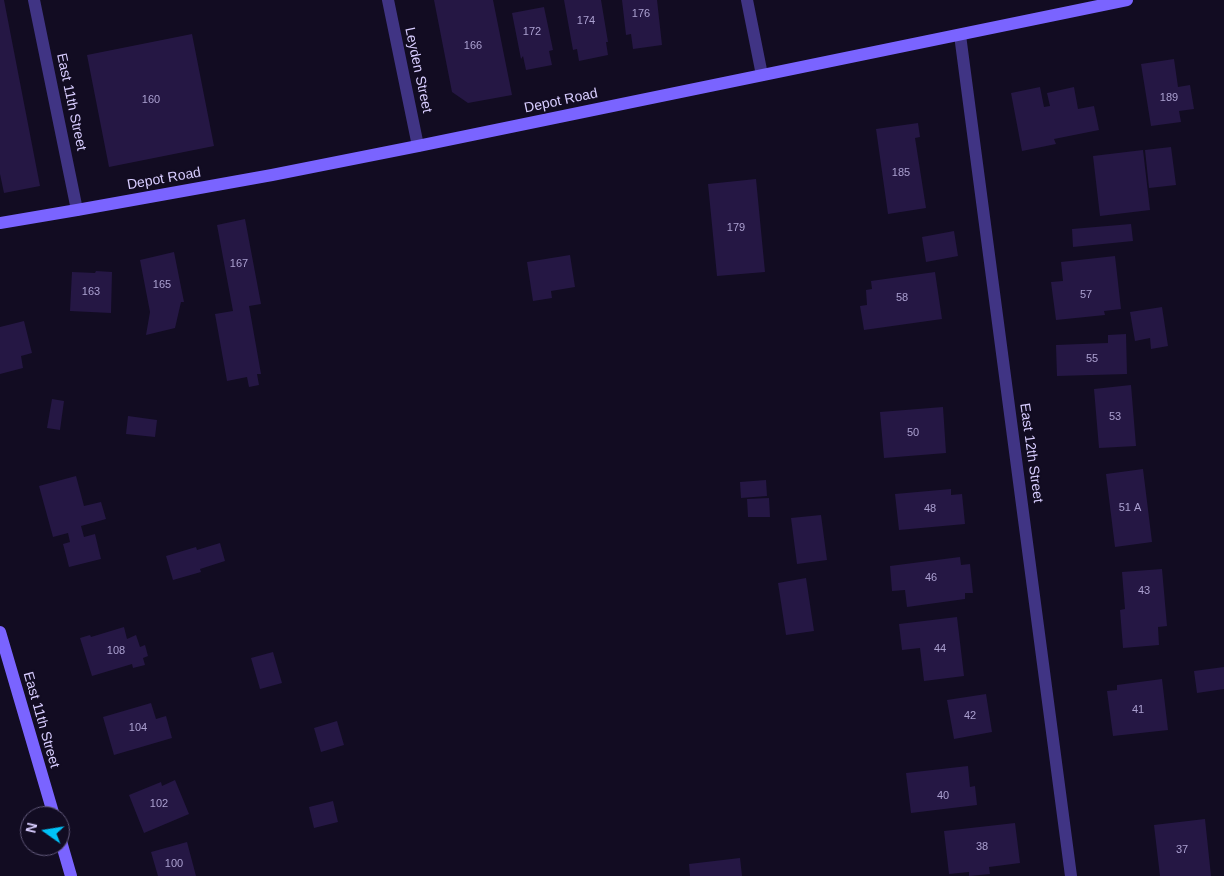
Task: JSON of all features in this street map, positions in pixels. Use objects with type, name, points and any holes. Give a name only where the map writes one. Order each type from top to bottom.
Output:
[{"type":"street","name":"East 11th Street","points":[[34,0],[78,210]]},
{"type":"street","name":"Leyden Street","points":[[388,0],[418,146]]},
{"type":"street","points":[[747,0],[762,75]]},
{"type":"street","name":"Depot Road","points":[[0,223],[418,146],[960,34],[1100,3],[1127,0]]},
{"type":"street","name":"East 12th Street","points":[[960,34],[1071,876]]},
{"type":"street","name":"East 11th Street","points":[[0,632],[51,806]]},
{"type":"street","points":[[65,856],[71,876]]},
{"type":"building","points":[[0,0],[4,0],[40,186],[4,193],[0,174]]},
{"type":"building","points":[[434,0],[493,0],[512,95],[468,103],[452,92]]},
{"type":"building","points":[[564,0],[601,0],[608,42],[606,42],[608,55],[579,61],[577,49],[573,50]]},
{"type":"building","points":[[622,0],[657,0],[662,45],[633,49],[631,34],[626,35]]},
{"type":"building","points":[[544,7],[553,50],[549,51],[552,65],[526,70],[523,56],[521,59],[512,13]]},
{"type":"building","points":[[192,34],[214,146],[109,167],[87,55]]},
{"type":"building","points":[[1174,59],[1178,87],[1190,85],[1194,109],[1179,111],[1181,122],[1151,126],[1141,64]]},
{"type":"building","points":[[1040,87],[1044,107],[1050,106],[1047,93],[1074,87],[1078,109],[1094,106],[1099,130],[1054,139],[1056,144],[1022,151],[1011,93]]},
{"type":"building","points":[[918,123],[920,137],[915,138],[926,208],[888,214],[876,129]]},
{"type":"building","points":[[1171,147],[1176,185],[1149,188],[1145,150]]},
{"type":"building","points":[[1143,150],[1150,210],[1100,216],[1093,156]]},
{"type":"building","points":[[756,179],[765,272],[717,276],[708,184]]},
{"type":"building","points":[[245,219],[261,304],[249,306],[261,374],[257,374],[259,385],[249,387],[247,377],[227,381],[215,314],[233,311],[217,225]]},
{"type":"building","points":[[1131,224],[1133,241],[1073,247],[1072,229]]},
{"type":"building","points":[[954,231],[958,256],[926,262],[922,237]]},
{"type":"building","points":[[174,252],[184,302],[181,302],[175,328],[146,335],[150,312],[140,260]]},
{"type":"building","points":[[570,255],[575,287],[551,291],[552,298],[533,301],[527,262]]},
{"type":"building","points":[[1115,256],[1121,309],[1104,311],[1105,315],[1056,320],[1051,282],[1063,281],[1061,262]]},
{"type":"building","points":[[96,271],[112,272],[111,313],[70,311],[72,272],[95,273]]},
{"type":"building","points":[[935,272],[942,319],[864,330],[860,306],[867,305],[866,290],[872,289],[871,281]]},
{"type":"building","points":[[1162,307],[1168,346],[1151,349],[1150,338],[1135,341],[1130,312]]},
{"type":"building","points":[[24,321],[32,353],[21,356],[23,368],[0,374],[0,327]]},
{"type":"building","points":[[1126,334],[1127,374],[1057,376],[1056,345],[1108,343],[1108,335]]},
{"type":"building","points":[[1131,385],[1136,446],[1099,448],[1094,389]]},
{"type":"building","points":[[52,399],[64,401],[60,430],[47,428]]},
{"type":"building","points":[[943,407],[946,453],[884,458],[880,412]]},
{"type":"building","points":[[128,416],[157,420],[155,437],[126,434]]},
{"type":"building","points":[[1143,469],[1152,542],[1115,547],[1106,474]]},
{"type":"building","points":[[76,476],[84,506],[101,502],[106,519],[81,526],[84,537],[95,534],[101,559],[69,567],[63,544],[70,542],[68,533],[53,537],[39,486]]},
{"type":"building","points":[[766,480],[767,496],[741,498],[740,482]]},
{"type":"building","points":[[951,489],[951,495],[962,494],[965,524],[899,530],[895,494]]},
{"type":"building","points":[[769,498],[770,517],[748,517],[747,499]]},
{"type":"building","points":[[821,515],[827,560],[797,564],[791,518]]},
{"type":"building","points":[[220,543],[225,561],[200,569],[201,572],[173,580],[166,556],[196,547],[197,550]]},
{"type":"building","points":[[960,557],[961,565],[970,564],[973,593],[965,593],[965,599],[907,607],[905,590],[892,591],[890,566]]},
{"type":"building","points":[[1162,569],[1167,626],[1158,627],[1159,645],[1123,648],[1120,610],[1125,609],[1122,572]]},
{"type":"building","points":[[806,578],[814,631],[786,635],[778,583]]},
{"type":"building","points":[[957,617],[964,676],[924,681],[920,648],[902,650],[899,624]]},
{"type":"building","points":[[124,627],[127,639],[136,635],[140,647],[145,645],[148,656],[143,658],[145,665],[133,668],[132,664],[92,676],[80,638],[90,635],[91,637]]},
{"type":"building","points":[[273,652],[282,683],[260,689],[251,658]]},
{"type":"building","points":[[1224,667],[1224,689],[1197,693],[1194,671]]},
{"type":"building","points":[[1162,679],[1168,730],[1113,736],[1107,691],[1117,690],[1117,685]]},
{"type":"building","points":[[986,694],[992,732],[954,739],[947,700]]},
{"type":"building","points":[[151,703],[156,719],[166,716],[172,738],[114,755],[103,717]]},
{"type":"building","points":[[337,721],[344,745],[321,752],[314,728]]},
{"type":"building","points":[[968,766],[970,787],[975,786],[977,805],[911,813],[906,773]]},
{"type":"building","points":[[175,780],[189,814],[144,833],[129,795],[161,782],[162,786]]},
{"type":"building","points":[[333,801],[338,822],[314,828],[309,807]]},
{"type":"building","points":[[1205,819],[1211,876],[1160,876],[1154,825]]},
{"type":"building","points":[[1015,823],[1020,863],[989,867],[990,874],[969,876],[969,872],[949,874],[944,831]]},
{"type":"building","points":[[187,842],[196,876],[158,876],[151,852]]},
{"type":"building","points":[[740,858],[742,876],[690,876],[689,864]]}]
